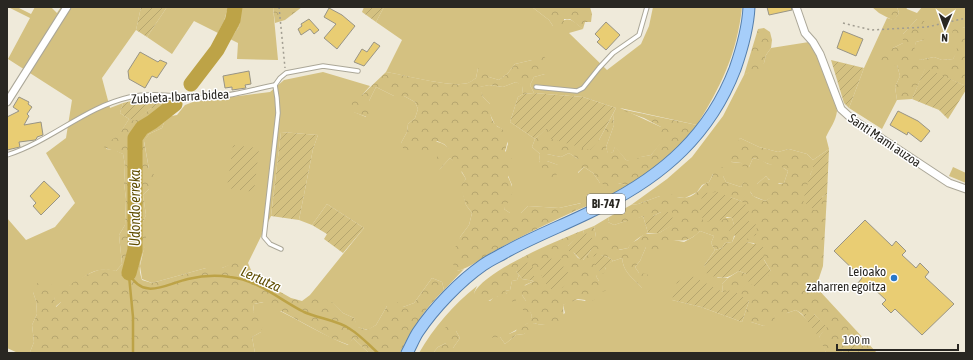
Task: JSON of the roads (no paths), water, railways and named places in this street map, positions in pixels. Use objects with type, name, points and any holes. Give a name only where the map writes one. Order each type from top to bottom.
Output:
[{"type":"main road","name":"BI-747","points":[[407,353],[418,332],[438,307],[461,283],[483,264],[610,202],[659,172],[680,154],[699,134],[723,96],[739,57],[749,7]]},
{"type":"main road","name":"BI-747","points":[[414,353],[442,312],[458,295],[482,274],[515,254],[595,217],[651,186],[690,153],[708,132],[721,113],[732,92],[746,58],[751,38],[755,7]]},
{"type":"street","points":[[7,102],[66,7]]},
{"type":"street","name":"Santi Mami auzoa","points":[[796,7],[805,33],[813,42],[820,54],[840,109],[852,119],[949,183],[966,189]]},
{"type":"lane","points":[[536,87],[577,91],[584,88],[599,68],[613,53],[639,35],[646,7]]},
{"type":"lane","points":[[281,249],[270,244],[264,237],[278,113],[275,85],[286,73],[323,66],[358,71]]},
{"type":"lane","name":"Zubieta-Ibarra bidea","points":[[7,155],[38,143],[96,109],[131,97],[168,95],[201,98],[275,85]]},
{"type":"waterway","name":"Udondo erreka","points":[[191,84],[217,50],[233,20],[235,7]]},
{"type":"waterway","name":"Udondo erreka","points":[[129,273],[135,250],[135,138],[142,128],[175,104]]},
{"type":"waterway","name":"Lertutza","points":[[129,273],[135,282],[148,289],[163,287],[188,279],[204,277],[230,277],[250,282],[304,312],[346,326],[378,353]]},
{"type":"waterway","name":"Udondo erreka","points":[[129,276],[133,317],[133,353]]},
{"type":"place","name":"Leioako zaharren egoitza","points":[[894,278]]}]
